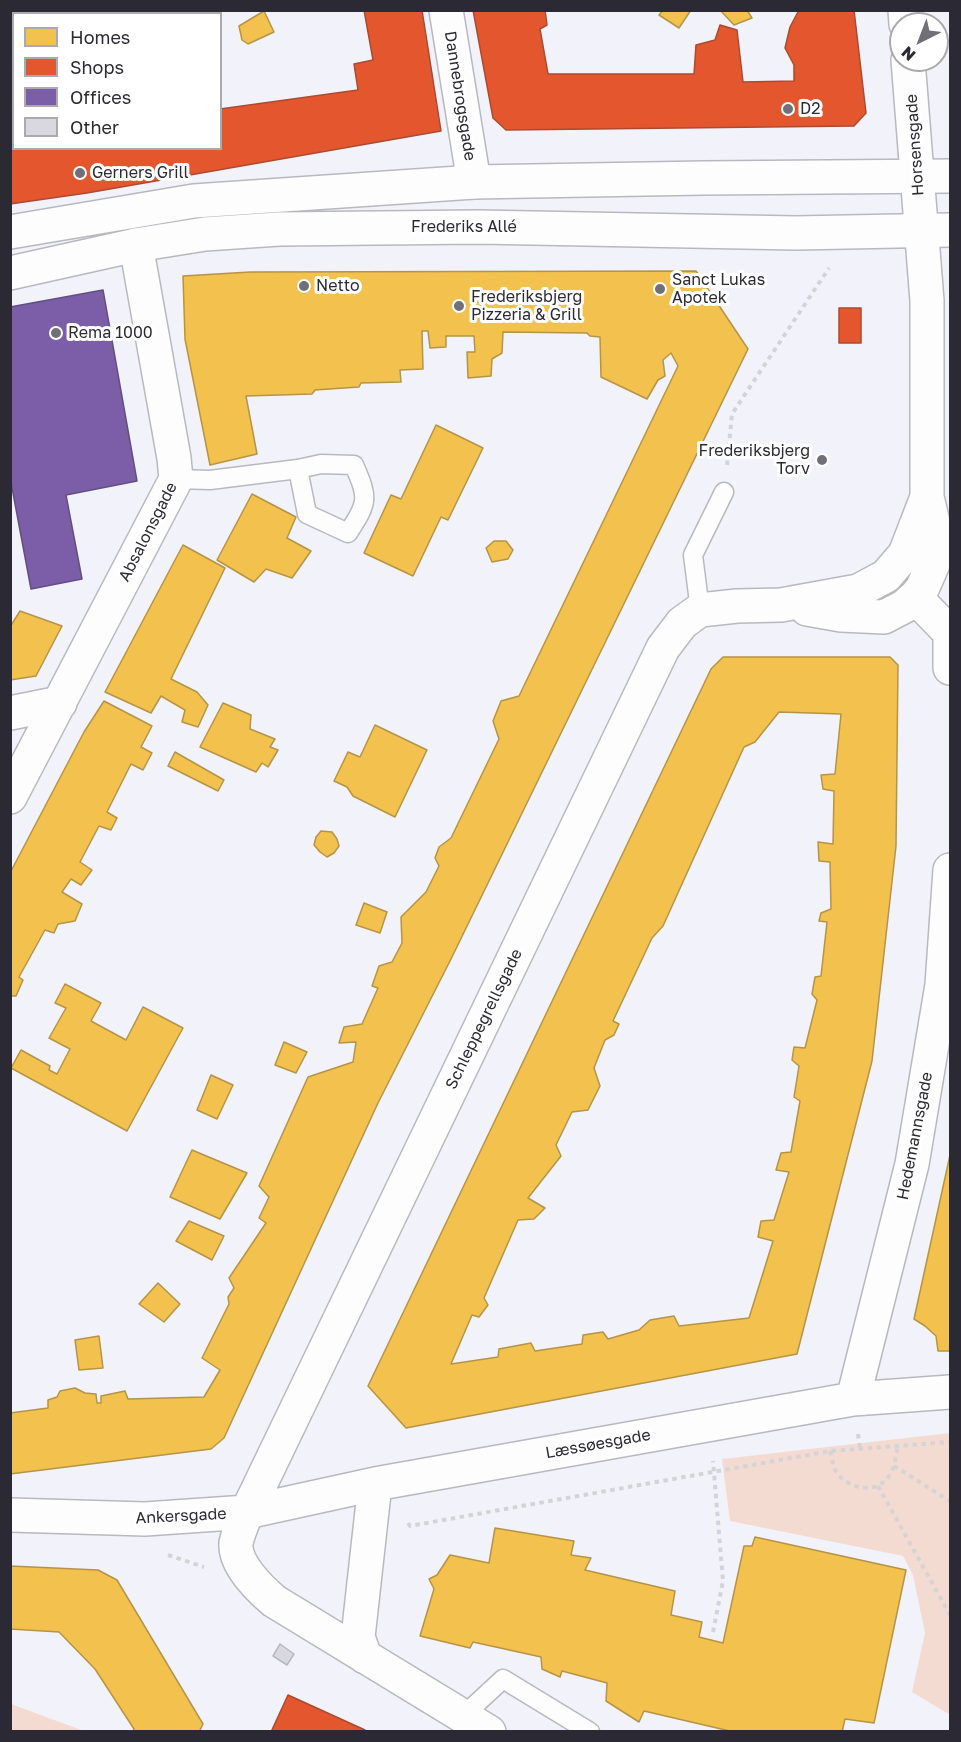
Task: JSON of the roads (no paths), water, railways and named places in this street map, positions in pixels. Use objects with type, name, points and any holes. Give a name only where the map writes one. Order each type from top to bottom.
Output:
[{"type":"street","name":"Dannebrogsgade","points":[[446,10],[474,182]]},
{"type":"street","name":"Horsensgade","points":[[909,72],[917,176],[936,230]]},
{"type":"street","points":[[10,232],[194,201],[474,182],[951,176]]},
{"type":"street","name":"Frederiks Allé","points":[[10,273],[136,245],[206,234],[279,229],[479,227],[832,232],[936,230]]},
{"type":"street","points":[[781,605],[840,615],[884,617],[905,606],[915,597],[922,588],[933,564],[936,535],[927,497],[927,301],[936,230]]},
{"type":"street","name":"Absalonsgade","points":[[10,797],[176,479],[136,245]]},
{"type":"street","points":[[700,610],[781,605],[858,591],[886,576],[905,554],[927,497]]},
{"type":"street","points":[[915,597],[950,633],[951,668]]},
{"type":"street","name":"Schleppegrellsgade","points":[[247,1512],[663,648],[682,623],[700,610]]},
{"type":"street","points":[[10,713],[60,703]]},
{"type":"street","name":"Hedemannsgade","points":[[853,1399],[912,1164],[942,985],[951,870]]},
{"type":"street","name":"Læssøesgade","points":[[247,1512],[375,1484],[853,1399],[951,1392]]},
{"type":"street","points":[[366,1657],[358,1637],[375,1484]]},
{"type":"street","name":"Ankersgade","points":[[10,1515],[145,1519],[247,1512],[236,1545],[240,1560],[255,1584],[274,1601],[366,1657],[469,1726]]},
{"type":"lane","points":[[176,479],[210,480],[298,469]]},
{"type":"lane","points":[[700,610],[693,555],[724,492]]},
{"type":"lane","points":[[469,1726],[503,1680],[590,1731]]},
{"type":"place","name":"D2","points":[[788,109]]},
{"type":"place","name":"Gerners Grill","points":[[80,173]]},
{"type":"place","name":"Netto","points":[[304,286]]},
{"type":"place","name":"Sanct Lukas Apotek","points":[[660,289]]},
{"type":"place","name":"Frederiksbjerg Pizzeria & Grill","points":[[459,306]]},
{"type":"place","name":"Rema 1000","points":[[56,333]]},
{"type":"place","name":"Frederiksbjerg Torv","points":[[822,460]]}]
